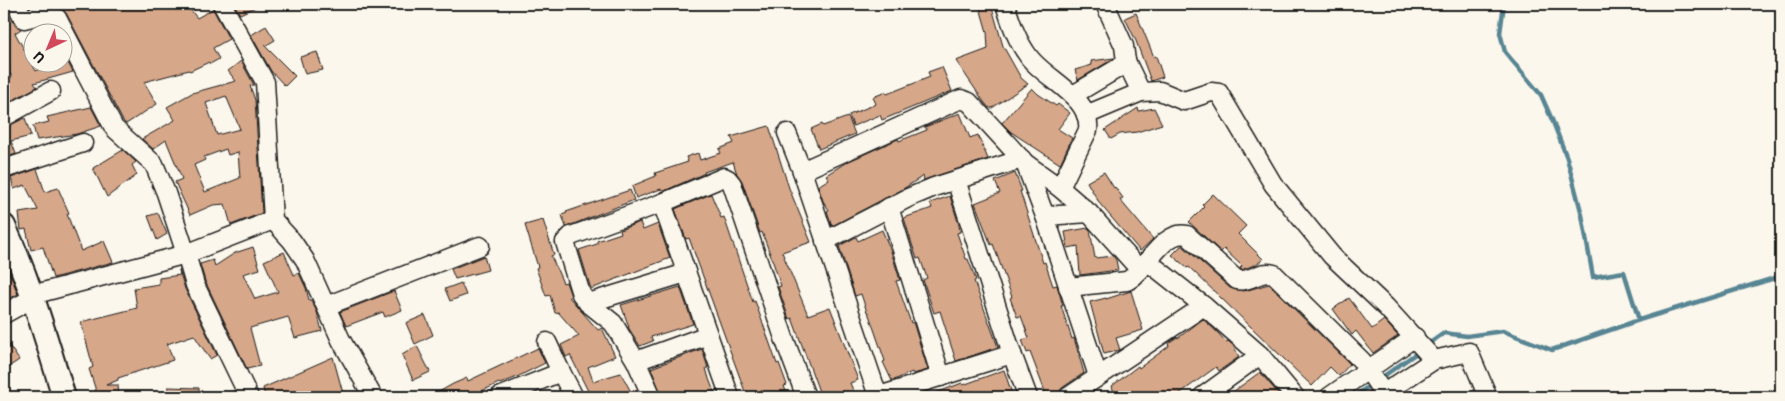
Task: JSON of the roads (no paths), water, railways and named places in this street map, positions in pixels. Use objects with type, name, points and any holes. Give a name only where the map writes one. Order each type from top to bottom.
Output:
[{"type":"main road","points":[[4,226],[9,249],[32,296],[64,397]]},
{"type":"street","points":[[16,4],[24,19],[48,13],[59,21],[114,128],[154,164],[166,193],[195,285],[249,397]]},
{"type":"street","points":[[222,4],[265,82],[273,220],[292,241],[305,260],[341,340],[373,397]]},
{"type":"street","points":[[1005,4],[1013,30],[1029,58],[1045,74],[1074,95],[1089,122],[1088,130],[1060,188]]},
{"type":"street","points":[[1105,4],[1124,46],[1126,61],[1141,92]]},
{"type":"street","points":[[1074,95],[1120,67],[1126,61]]},
{"type":"street","points":[[4,117],[51,91]]},
{"type":"street","points":[[1086,115],[1141,92],[1160,91],[1184,102],[1211,92],[1219,92],[1273,184],[1332,256],[1386,307],[1434,360]]},
{"type":"street","points":[[802,171],[960,99],[974,106],[1024,161],[1089,213],[1143,265],[1204,306],[1260,355],[1295,397]]},
{"type":"street","points":[[787,133],[802,171],[877,397],[1012,354]]},
{"type":"street","points":[[4,169],[83,143]]},
{"type":"street","points":[[825,241],[889,207],[934,187],[1024,161]]},
{"type":"street","points":[[1024,161],[1045,216],[1098,376]]},
{"type":"street","points":[[652,397],[636,361],[613,323],[608,317],[588,303],[581,294],[565,244],[566,240],[571,236],[662,203],[724,177],[730,181],[806,397]]},
{"type":"street","points":[[956,180],[1012,354],[1028,397]]},
{"type":"street","points":[[662,203],[730,397]]},
{"type":"street","points":[[889,207],[941,377]]},
{"type":"street","points":[[1045,216],[1089,213]]},
{"type":"street","points":[[4,314],[32,296],[186,254],[273,220]]},
{"type":"street","points":[[1068,287],[1122,282],[1132,279],[1168,240],[1183,234],[1237,280],[1244,281],[1266,272],[1271,273],[1337,334],[1362,361],[1369,370],[1382,396],[1434,360],[1469,352],[1488,397]]},
{"type":"street","points":[[326,306],[480,246]]},
{"type":"street","points":[[588,303],[686,273]]},
{"type":"street","points":[[1068,397],[1204,306]]},
{"type":"street","points":[[636,361],[708,335]]},
{"type":"street","points":[[1329,397],[1415,338]]},
{"type":"street","points":[[547,342],[574,397]]},
{"type":"street","points":[[1202,397],[1260,355]]},
{"type":"street","points":[[500,397],[561,372]]},
{"type":"waterway","points":[[1504,4],[1500,33],[1505,52],[1541,95],[1553,122],[1567,158],[1582,215],[1593,277],[1624,272],[1639,320]]},
{"type":"waterway","points":[[1427,345],[1444,333],[1467,336],[1503,331],[1552,350],[1639,320],[1781,276]]},
{"type":"waterway","points":[[1378,380],[1421,350]]},
{"type":"waterway","points":[[1353,397],[1372,384]]}]
